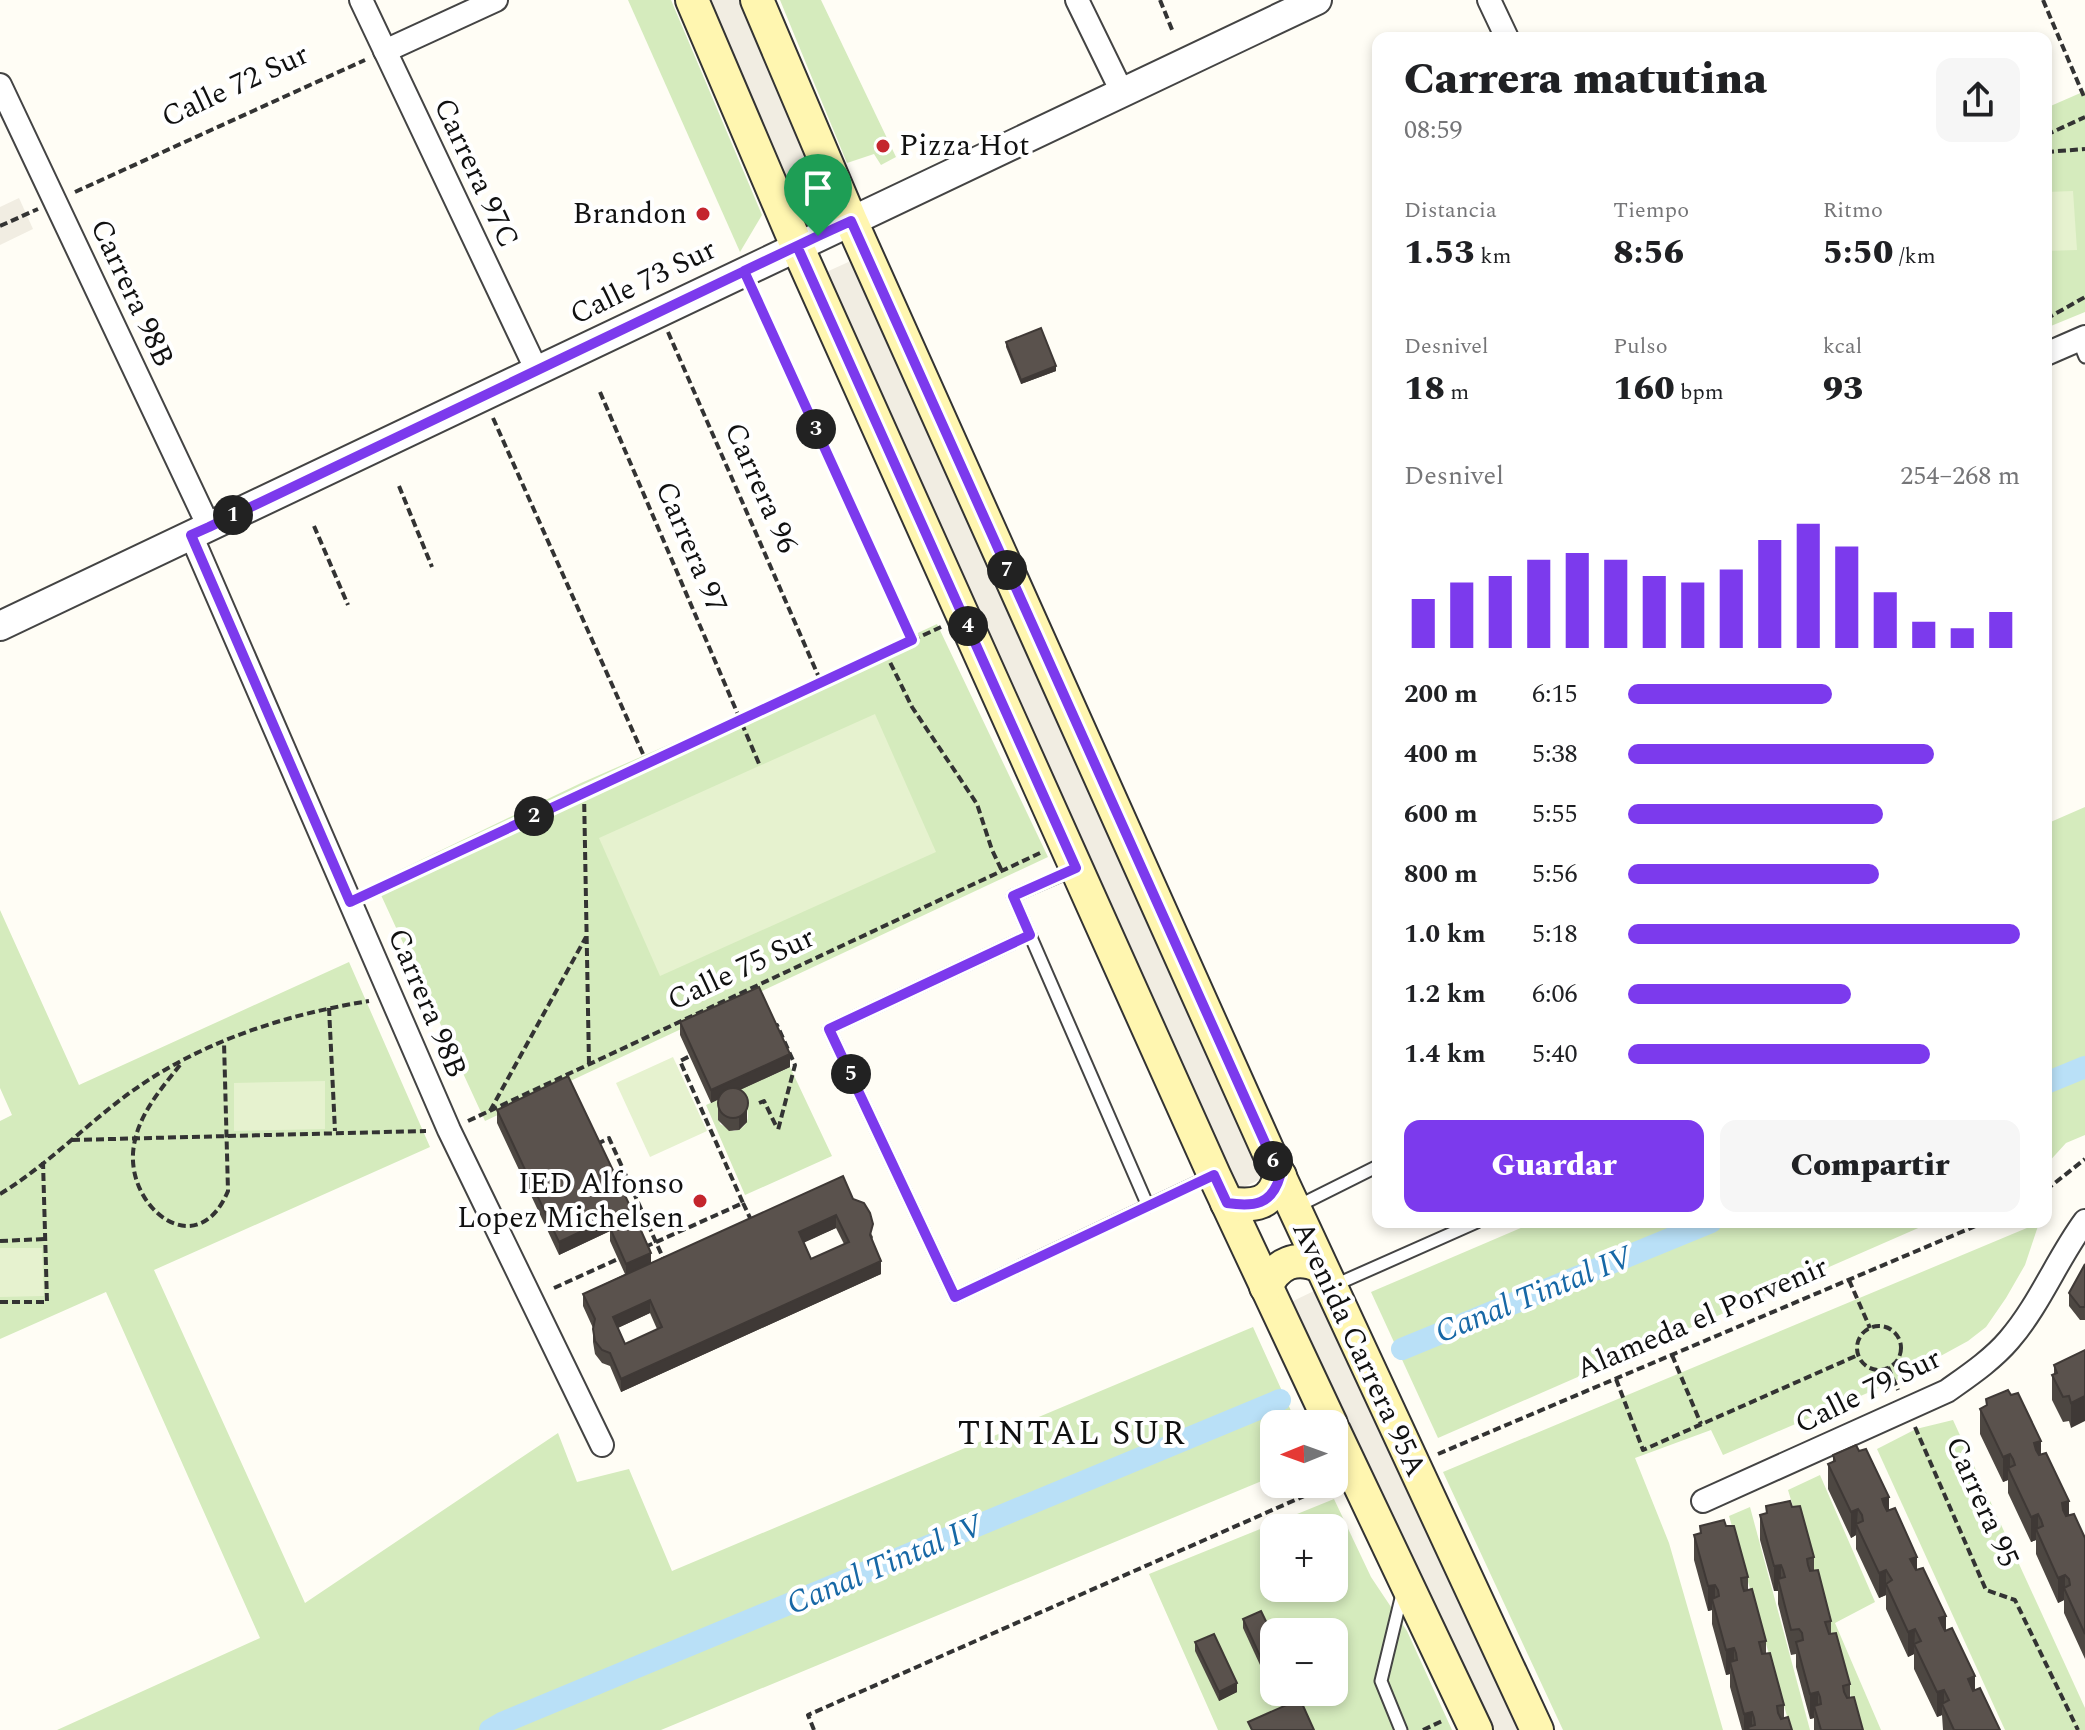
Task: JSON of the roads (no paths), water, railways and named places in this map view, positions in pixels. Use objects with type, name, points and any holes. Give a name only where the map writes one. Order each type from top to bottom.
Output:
[{"type":"main road","name":"Avenida Carrera 95A","points":[[692,0],[797,246],[1220,1189],[1324,1410]]},
{"type":"main road","name":"Avenida Carrera 95A","points":[[757,0],[851,221],[1294,1208],[1537,1730]]},
{"type":"main road","points":[[1220,1189],[1250,1206],[1264,1202],[1275,1190],[1280,1176]]},
{"type":"main road","points":[[1266,1287],[1271,1276],[1283,1264],[1308,1261],[1325,1276]]},
{"type":"main road","name":"Avenida Carrera 95A","points":[[1348,1461],[1476,1730]]},
{"type":"street","name":"Carrera 97C","points":[[361,0],[537,371]]},
{"type":"street","points":[[385,51],[496,0]]},
{"type":"street","points":[[1077,0],[1122,92]]},
{"type":"street","name":"Calle 73 Sur","points":[[0,626],[1317,0]]},
{"type":"street","points":[[1489,0],[1504,32]]},
{"type":"street","name":"Carrera 98B","points":[[0,85],[55,201],[200,531],[350,902],[449,1130],[602,1445]]},
{"type":"street","points":[[2052,353],[2083,345]]},
{"type":"street","name":"Calle 79 Sur","points":[[1703,1501],[1947,1391],[2007,1342],[2085,1221]]},
{"type":"lane","points":[[1076,868],[1013,896],[1148,1206]]},
{"type":"lane","points":[[1030,935],[829,1029],[955,1297],[1148,1206],[1220,1189]]},
{"type":"lane","points":[[1294,1208],[1372,1169]]},
{"type":"lane","points":[[1325,1276],[1460,1228]]},
{"type":"lane","points":[[1401,1730],[1381,1681],[1405,1582]]},
{"type":"waterway","name":"Canal Tintal IV","points":[[2052,1081],[2085,1067]]},
{"type":"waterway","name":"Canal Tintal IV","points":[[1402,1349],[1696,1228]]},
{"type":"waterway","name":"Canal Tintal IV","points":[[490,1730],[1280,1400]]},
{"type":"place","name":"Pizza Hot","points":[[883,146]]},
{"type":"place","name":"Brandon","points":[[703,214]]},
{"type":"place","name":"IED Alfonso Lopez Michelsen","points":[[700,1201]]},
{"type":"district","name":"TINTAL SUR","points":[[1072,1434]]}]
